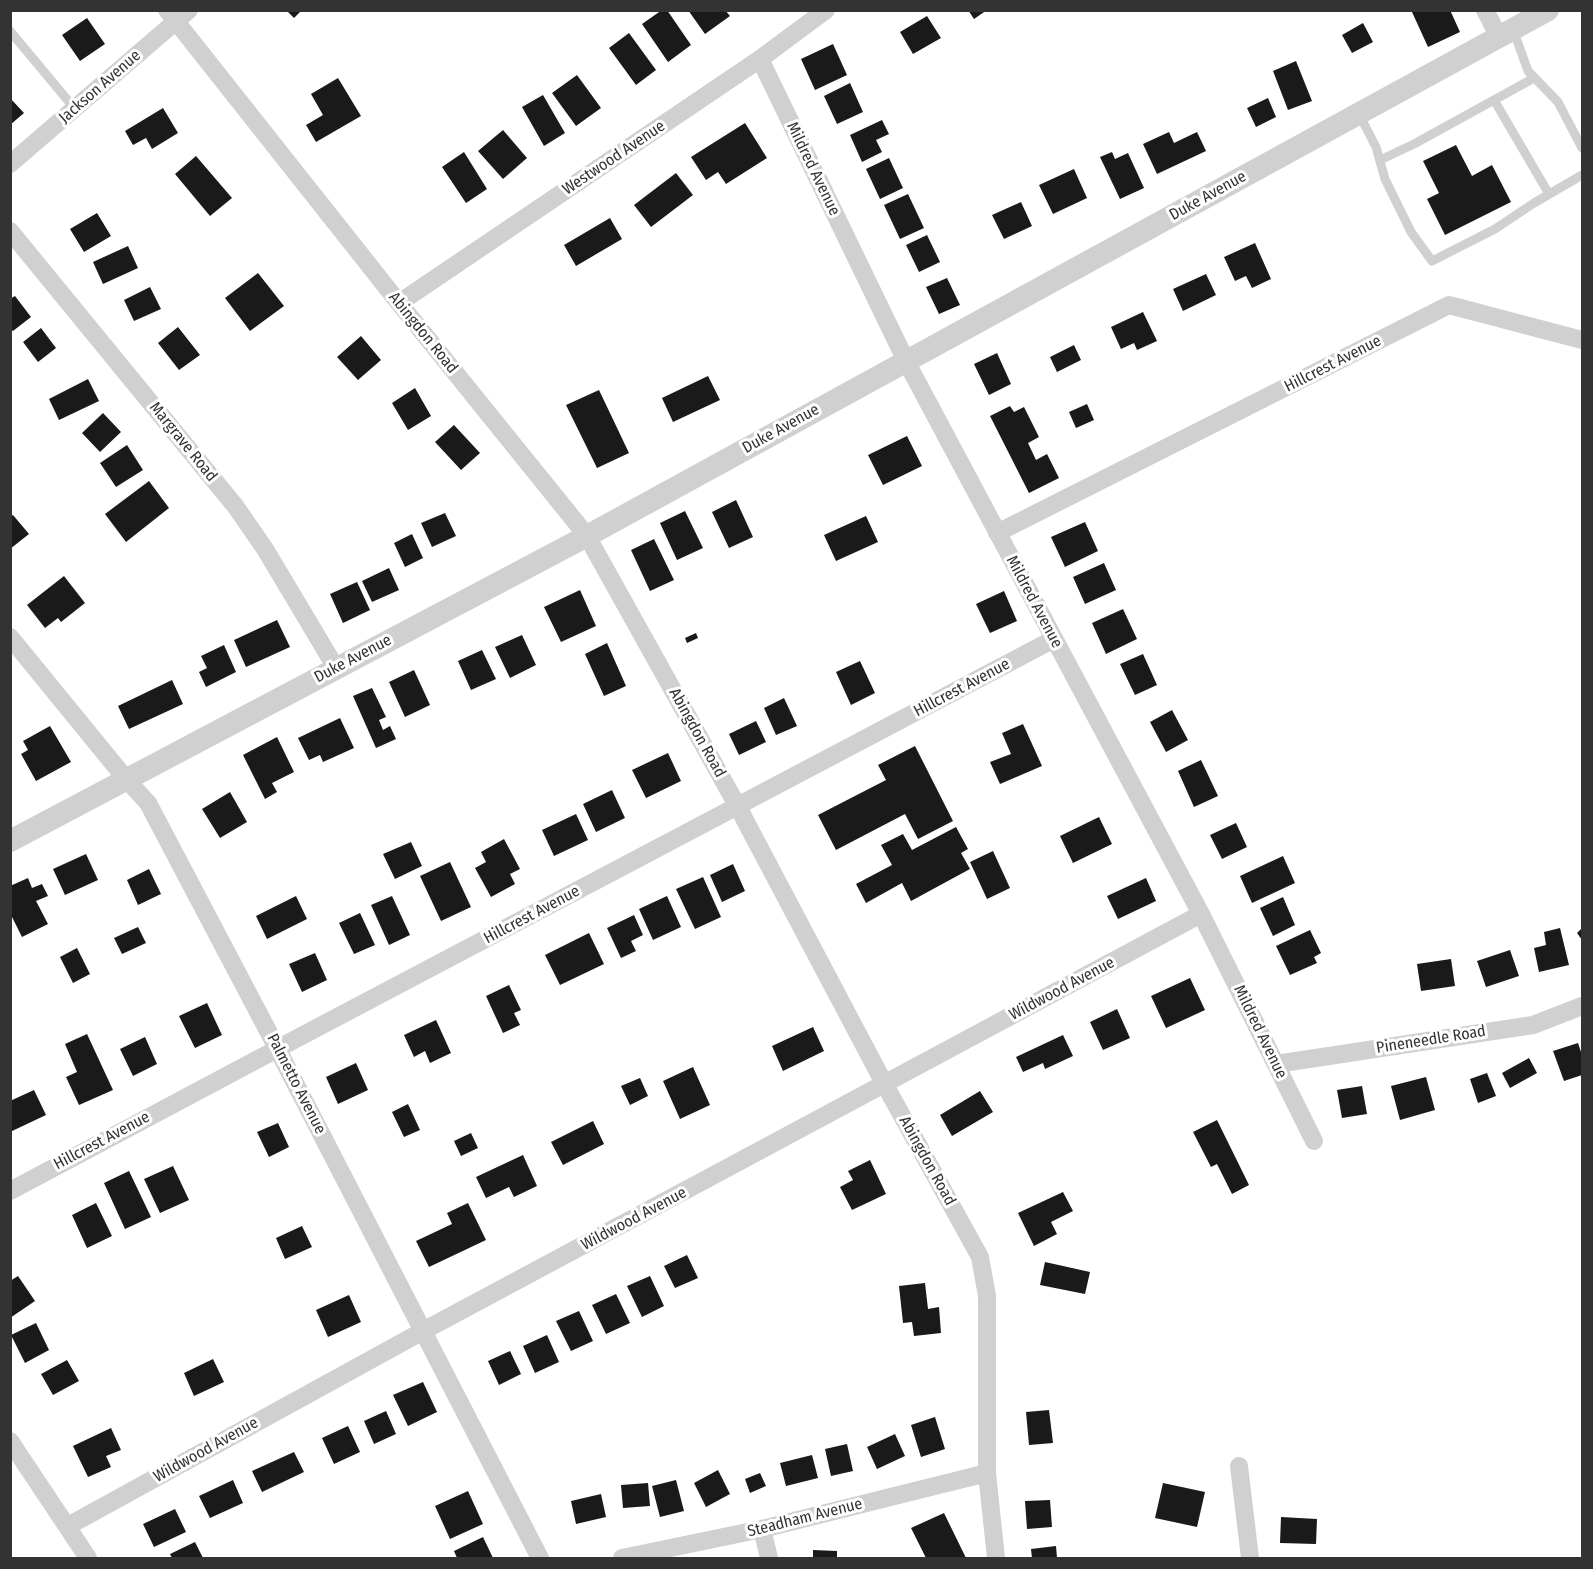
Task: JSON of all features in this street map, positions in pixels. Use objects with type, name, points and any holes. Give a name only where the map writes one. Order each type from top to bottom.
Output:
[{"type":"street","name":"Westwood Avenue","points":[[399,303],[760,59],[826,10]]},
{"type":"street","points":[[1485,10],[1506,33]]},
{"type":"street","name":"Duke Avenue","points":[[10,841],[587,536],[1548,10]]},
{"type":"street","name":"Jackson Avenue","points":[[10,164],[75,109],[178,14]]},
{"type":"street","name":"Abingdon Road","points":[[178,14],[399,303],[587,536],[738,807],[885,1085],[980,1257],[987,1296],[987,1473],[996,1558]]},
{"type":"street","name":"Mildred Avenue","points":[[760,59],[906,361],[1201,914],[1314,1141]]},
{"type":"street","name":"Margrave Road","points":[[10,231],[236,507],[265,549],[336,668]]},
{"type":"street","name":"Hillcrest Avenue","points":[[997,533],[1449,305],[1582,340]]},
{"type":"street","name":"Palmetto Avenue","points":[[10,637],[148,803],[540,1558]]},
{"type":"street","name":"Hillcrest Avenue","points":[[10,1191],[1054,639]]},
{"type":"street","name":"Wildwood Avenue","points":[[68,1526],[423,1331],[1201,914]]},
{"type":"street","name":"Pineneedle Road","points":[[1276,1064],[1533,1025],[1582,1006]]},
{"type":"street","points":[[10,1441],[88,1558]]},
{"type":"street","points":[[1239,1466],[1250,1558]]},
{"type":"street","name":"Steadham Avenue","points":[[622,1558],[762,1529],[987,1473]]},
{"type":"street","points":[[762,1529],[769,1558]]},
{"type":"lane","points":[[10,32],[75,109]]},
{"type":"lane","points":[[1506,33],[1528,71],[1558,102],[1582,148]]},
{"type":"lane","points":[[1380,160],[1414,144],[1534,78]]},
{"type":"lane","points":[[1494,100],[1549,194]]},
{"type":"lane","points":[[1359,114],[1376,147],[1385,179],[1411,232],[1432,261],[1495,230],[1582,175]]},
{"type":"building","points":[[286,10],[302,10],[294,18]]},
{"type":"building","points":[[662,10],[667,10],[691,45],[668,62],[642,24]]},
{"type":"building","points":[[688,10],[725,10],[730,16],[705,34]]},
{"type":"building","points":[[968,10],[987,10],[974,19]]},
{"type":"building","points":[[1450,10],[1460,32],[1428,47],[1412,12]]},
{"type":"building","points":[[927,16],[941,38],[913,54],[900,32]]},
{"type":"building","points":[[87,18],[105,44],[80,61],[62,35]]},
{"type":"building","points":[[1363,23],[1373,42],[1352,53],[1342,35]]},
{"type":"building","points":[[629,33],[656,70],[636,85],[609,48]]},
{"type":"building","points":[[833,44],[847,75],[815,90],[801,59]]},
{"type":"building","points":[[1296,61],[1312,101],[1288,110],[1273,71]]},
{"type":"building","points":[[577,75],[601,108],[576,126],[552,93]]},
{"type":"building","points":[[338,78],[361,116],[316,142],[306,125],[323,115],[311,94]]},
{"type":"building","points":[[850,83],[863,112],[837,124],[824,96]]},
{"type":"building","points":[[543,95],[565,133],[544,146],[522,107]]},
{"type":"building","points":[[10,98],[24,113],[10,125]]},
{"type":"building","points":[[1268,98],[1276,117],[1256,127],[1247,108]]},
{"type":"building","points":[[163,108],[178,133],[152,149],[146,138],[133,145],[125,131]]},
{"type":"building","points":[[882,120],[889,134],[876,140],[882,152],[862,162],[850,135]]},
{"type":"building","points":[[745,123],[767,158],[726,184],[718,172],[706,180],[691,157]]},
{"type":"building","points":[[503,130],[527,158],[503,179],[478,151]]},
{"type":"building","points":[[1169,132],[1174,143],[1197,132],[1206,151],[1157,174],[1143,144]]},
{"type":"building","points":[[1456,145],[1472,176],[1492,165],[1511,202],[1445,235],[1427,199],[1439,193],[1423,161]]},
{"type":"building","points":[[464,152],[487,189],[466,203],[442,167]]},
{"type":"building","points":[[1112,152],[1115,159],[1128,153],[1144,188],[1120,199],[1100,157]]},
{"type":"building","points":[[196,156],[232,198],[210,216],[175,174]]},
{"type":"building","points":[[889,158],[903,188],[880,199],[866,169]]},
{"type":"building","points":[[1074,169],[1087,198],[1053,214],[1039,185]]},
{"type":"building","points":[[676,173],[693,195],[651,227],[634,205]]},
{"type":"building","points":[[908,194],[924,228],[900,239],[884,205]]},
{"type":"building","points":[[1021,202],[1032,226],[1004,239],[992,215]]},
{"type":"building","points":[[97,213],[111,236],[84,252],[70,229]]},
{"type":"building","points":[[610,218],[622,239],[576,266],[564,245]]},
{"type":"building","points":[[927,235],[940,262],[919,272],[906,245]]},
{"type":"building","points":[[1255,243],[1271,279],[1252,288],[1246,276],[1235,281],[1224,257]]},
{"type":"building","points":[[128,246],[138,268],[103,284],[93,262]]},
{"type":"building","points":[[258,273],[284,306],[250,331],[225,298]]},
{"type":"building","points":[[1206,274],[1216,295],[1183,311],[1173,289]]},
{"type":"building","points":[[947,278],[960,305],[939,314],[926,287]]},
{"type":"building","points":[[150,287],[161,309],[134,321],[124,300]]},
{"type":"building","points":[[15,296],[31,317],[13,331],[10,328],[10,299]]},
{"type":"building","points":[[1143,312],[1157,341],[1137,350],[1134,343],[1121,349],[1111,327]]},
{"type":"building","points":[[178,327],[200,355],[179,370],[158,343]]},
{"type":"building","points":[[41,328],[56,348],[38,362],[23,342]]},
{"type":"building","points":[[361,336],[381,360],[358,380],[337,357]]},
{"type":"building","points":[[1074,345],[1081,360],[1057,372],[1050,357]]},
{"type":"building","points":[[997,353],[1011,384],[989,395],[974,364]]},
{"type":"building","points":[[708,376],[720,400],[673,422],[662,398]]},
{"type":"building","points":[[88,379],[99,401],[59,420],[49,399]]},
{"type":"building","points":[[415,388],[431,416],[408,430],[392,403]]},
{"type":"building","points":[[599,390],[629,453],[597,468],[566,405]]},
{"type":"building","points":[[1087,404],[1094,420],[1076,428],[1069,412]]},
{"type":"building","points":[[1010,406],[1014,412],[1024,407],[1039,437],[1028,443],[1036,460],[1047,454],[1059,478],[1029,493],[990,416]]},
{"type":"building","points":[[103,413],[121,432],[100,452],[82,433]]},
{"type":"building","points":[[454,425],[480,453],[461,470],[435,442]]},
{"type":"building","points":[[907,436],[922,466],[883,485],[868,455]]},
{"type":"building","points":[[127,445],[143,470],[116,487],[100,463]]},
{"type":"building","points":[[149,481],[169,508],[126,542],[105,514]]},
{"type":"building","points":[[736,500],[753,537],[729,548],[712,512]]},
{"type":"building","points":[[685,511],[703,548],[677,560],[660,523]]},
{"type":"building","points":[[445,513],[456,536],[432,547],[421,523]]},
{"type":"building","points":[[13,515],[29,534],[10,549],[10,517]]},
{"type":"building","points":[[866,516],[878,542],[836,561],[824,535]]},
{"type":"building","points":[[1085,522],[1098,551],[1065,567],[1051,537]]},
{"type":"building","points":[[412,534],[423,558],[405,567],[394,543]]},
{"type":"building","points":[[654,539],[674,580],[650,591],[631,550]]},
{"type":"building","points":[[1104,563],[1116,590],[1085,604],[1073,577]]},
{"type":"building","points":[[389,568],[399,590],[372,602],[362,581]]},
{"type":"building","points":[[64,576],[85,603],[61,622],[58,618],[45,628],[27,605]]},
{"type":"building","points":[[357,582],[370,610],[343,623],[330,594]]},
{"type":"building","points":[[580,590],[596,626],[561,642],[544,607]]},
{"type":"building","points":[[1004,591],[1017,621],[990,633],[976,604]]},
{"type":"building","points":[[1123,609],[1137,639],[1106,654],[1092,623]]},
{"type":"building","points":[[277,620],[290,647],[246,667],[234,640]]},
{"type":"building","points":[[696,633],[698,638],[687,643],[685,638]]},
{"type":"building","points":[[522,635],[536,665],[510,678],[495,647]]},
{"type":"building","points":[[607,643],[626,686],[604,696],[585,654]]},
{"type":"building","points":[[224,645],[236,672],[206,687],[199,672],[207,668],[201,656]]},
{"type":"building","points":[[482,650],[496,679],[471,690],[458,661]]},
{"type":"building","points":[[1143,654],[1157,685],[1135,695],[1120,664]]},
{"type":"building","points":[[860,661],[875,693],[851,705],[836,672]]},
{"type":"building","points":[[414,670],[430,705],[405,717],[389,682]]},
{"type":"building","points":[[172,680],[183,704],[129,729],[118,706]]},
{"type":"building","points":[[372,688],[386,717],[379,720],[383,730],[390,726],[396,739],[376,748],[353,696]]},
{"type":"building","points":[[784,698],[797,726],[776,735],[764,708]]},
{"type":"building","points":[[1172,710],[1188,740],[1166,752],[1150,722]]},
{"type":"building","points":[[340,718],[354,748],[323,762],[320,755],[309,760],[298,738]]},
{"type":"building","points":[[756,721],[766,742],[739,755],[729,734]]},
{"type":"building","points":[[1023,724],[1042,766],[1000,784],[990,762],[1011,754],[1002,733]]},
{"type":"building","points":[[50,726],[71,762],[36,781],[21,754],[28,750],[23,741]]},
{"type":"building","points":[[277,737],[294,772],[272,783],[277,792],[265,799],[243,755]]},
{"type":"building","points":[[915,746],[953,821],[918,839],[905,814],[836,850],[818,815],[886,780],[878,765]]},
{"type":"building","points":[[668,753],[681,781],[646,798],[632,770]]},
{"type":"building","points":[[1201,760],[1218,796],[1194,807],[1178,771]]},
{"type":"building","points":[[612,790],[625,818],[596,832],[583,804]]},
{"type":"building","points":[[230,792],[247,822],[220,838],[202,809]]},
{"type":"building","points":[[576,814],[588,840],[554,856],[542,830]]},
{"type":"building","points":[[1099,817],[1112,844],[1073,863],[1060,836]]},
{"type":"building","points":[[1236,823],[1247,847],[1222,859],[1210,835]]},
{"type":"building","points":[[956,827],[968,849],[961,853],[970,869],[911,901],[902,883],[866,903],[856,884],[892,865],[881,845],[903,834],[912,850]]},
{"type":"building","points":[[504,839],[520,869],[510,874],[515,884],[491,897],[475,868],[486,862],[481,852]]},
{"type":"building","points":[[411,842],[422,866],[395,879],[383,854]]},
{"type":"building","points":[[993,851],[1010,888],[987,899],[970,862]]},
{"type":"building","points":[[86,854],[98,880],[65,895],[53,869]]},
{"type":"building","points":[[1283,856],[1295,883],[1252,903],[1240,876]]},
{"type":"building","points":[[450,862],[471,907],[441,921],[420,876]]},
{"type":"building","points":[[733,864],[745,891],[722,902],[710,875]]},
{"type":"building","points":[[149,869],[161,894],[138,905],[127,880]]},
{"type":"building","points":[[703,877],[721,917],[695,929],[676,889]]},
{"type":"building","points":[[28,878],[32,888],[42,884],[48,896],[36,901],[48,924],[22,937],[10,913],[10,886]]},
{"type":"building","points":[[1146,878],[1156,901],[1118,919],[1107,896]]},
{"type":"building","points":[[296,896],[307,919],[267,939],[256,916]]},
{"type":"building","points":[[392,896],[410,935],[389,945],[371,905]]},
{"type":"building","points":[[667,896],[681,927],[653,940],[639,909]]},
{"type":"building","points":[[1283,897],[1295,925],[1273,936],[1260,908]]},
{"type":"building","points":[[360,913],[375,945],[354,954],[339,923]]},
{"type":"building","points":[[634,915],[643,935],[631,941],[636,951],[621,958],[607,928]]},
{"type":"building","points":[[138,927],[146,943],[122,954],[114,938]]},
{"type":"building","points":[[1560,928],[1569,965],[1539,972],[1534,948],[1546,945],[1544,932]]},
{"type":"building","points":[[1582,928],[1582,940],[1577,933]]},
{"type":"building","points":[[1310,930],[1321,953],[1314,957],[1317,963],[1290,975],[1276,946]]},
{"type":"building","points":[[589,933],[604,964],[560,985],[545,955]]},
{"type":"building","points":[[77,948],[90,974],[73,983],[60,957]]},
{"type":"building","points":[[1510,950],[1519,976],[1486,987],[1477,961]]},
{"type":"building","points":[[315,953],[327,980],[302,992],[289,964]]},
{"type":"building","points":[[1451,959],[1455,986],[1421,991],[1417,964]]},
{"type":"building","points":[[1190,978],[1205,1010],[1166,1028],[1151,996]]},
{"type":"building","points":[[509,985],[521,1010],[514,1013],[520,1025],[503,1033],[486,996]]},
{"type":"building","points":[[207,1003],[222,1035],[195,1048],[179,1016]]},
{"type":"building","points":[[1117,1009],[1130,1038],[1103,1050],[1090,1022]]},
{"type":"building","points":[[436,1020],[451,1053],[430,1063],[425,1051],[414,1057],[404,1035]]},
{"type":"building","points":[[813,1027],[824,1051],[783,1071],[772,1046]]},
{"type":"building","points":[[87,1034],[113,1090],[79,1105],[66,1077],[77,1072],[65,1044]]},
{"type":"building","points":[[1063,1035],[1073,1056],[1045,1069],[1043,1063],[1023,1072],[1016,1057]]},
{"type":"building","points":[[145,1037],[157,1064],[133,1076],[120,1049]]},
{"type":"building","points":[[1578,1043],[1582,1055],[1582,1075],[1564,1081],[1553,1051]]},
{"type":"building","points":[[1529,1058],[1537,1073],[1510,1088],[1502,1073]]},
{"type":"building","points":[[356,1063],[368,1090],[338,1104],[326,1077]]},
{"type":"building","points":[[693,1067],[710,1105],[680,1119],[663,1081]]},
{"type":"building","points":[[1487,1073],[1496,1096],[1478,1103],[1470,1079]]},
{"type":"building","points":[[1426,1077],[1435,1110],[1400,1120],[1391,1086]]},
{"type":"building","points":[[640,1078],[648,1096],[630,1105],[621,1086]]},
{"type":"building","points":[[1362,1086],[1367,1114],[1342,1118],[1337,1090]]},
{"type":"building","points":[[34,1090],[46,1115],[10,1132],[10,1101]]},
{"type":"building","points":[[980,1091],[993,1112],[952,1136],[940,1115]]},
{"type":"building","points":[[408,1104],[420,1130],[404,1137],[392,1112]]},
{"type":"building","points":[[1217,1120],[1249,1185],[1232,1194],[1217,1164],[1211,1167],[1193,1132]]},
{"type":"building","points":[[593,1121],[604,1144],[563,1165],[551,1142]]},
{"type":"building","points":[[278,1123],[289,1147],[269,1157],[257,1132]]},
{"type":"building","points":[[471,1133],[478,1148],[461,1156],[454,1141]]},
{"type":"building","points":[[523,1155],[537,1186],[514,1197],[509,1187],[486,1198],[476,1177]]},
{"type":"building","points":[[870,1160],[886,1194],[852,1210],[840,1187],[853,1180],[848,1171]]},
{"type":"building","points":[[173,1166],[189,1200],[160,1213],[144,1179]]},
{"type":"building","points":[[129,1171],[151,1217],[125,1229],[104,1183]]},
{"type":"building","points":[[1063,1192],[1073,1211],[1051,1222],[1057,1234],[1034,1246],[1018,1213]]},
{"type":"building","points":[[96,1203],[112,1236],[87,1248],[72,1215]]},
{"type":"building","points":[[468,1203],[486,1240],[429,1267],[416,1241],[452,1224],[447,1213]]},
{"type":"building","points":[[302,1226],[312,1247],[285,1259],[276,1238]]},
{"type":"building","points":[[687,1255],[698,1278],[675,1288],[664,1266]]},
{"type":"building","points":[[1045,1262],[1090,1272],[1085,1294],[1040,1285]]},
{"type":"building","points":[[18,1276],[35,1301],[10,1318],[10,1281]]},
{"type":"building","points":[[650,1276],[664,1306],[642,1317],[627,1286]]},
{"type":"building","points":[[925,1283],[928,1309],[939,1307],[941,1333],[914,1336],[912,1322],[903,1323],[899,1286]]},
{"type":"building","points":[[616,1294],[630,1323],[606,1334],[592,1305]]},
{"type":"building","points":[[349,1295],[361,1322],[328,1337],[316,1310]]},
{"type":"building","points":[[579,1311],[593,1341],[571,1351],[556,1321]]},
{"type":"building","points":[[36,1323],[49,1350],[25,1363],[11,1335]]},
{"type":"building","points":[[547,1335],[559,1362],[535,1373],[523,1346]]},
{"type":"building","points":[[510,1351],[521,1374],[499,1385],[488,1361]]},
{"type":"building","points":[[213,1359],[224,1382],[194,1396],[184,1373]]},
{"type":"building","points":[[67,1360],[79,1381],[53,1395],[41,1374]]},
{"type":"building","points":[[423,1382],[437,1412],[408,1426],[393,1395]]},
{"type":"building","points":[[1049,1410],[1053,1443],[1029,1445],[1026,1412]]},
{"type":"building","points":[[386,1411],[396,1434],[374,1444],[364,1421]]},
{"type":"building","points":[[935,1417],[945,1449],[921,1457],[911,1425]]},
{"type":"building","points":[[348,1426],[360,1452],[334,1464],[322,1438]]},
{"type":"building","points":[[111,1428],[121,1450],[106,1456],[111,1467],[88,1477],[73,1446]]},
{"type":"building","points":[[895,1434],[905,1456],[877,1469],[867,1447]]},
{"type":"building","points":[[847,1444],[853,1471],[831,1476],[825,1449]]},
{"type":"building","points":[[294,1452],[304,1472],[262,1492],[252,1471]]},
{"type":"building","points":[[812,1455],[818,1478],[786,1486],[780,1463]]},
{"type":"building","points":[[718,1470],[730,1494],[706,1507],[694,1483]]},
{"type":"building","points":[[760,1473],[766,1486],[750,1493],[745,1479]]},
{"type":"building","points":[[233,1480],[243,1503],[210,1518],[199,1496]]},
{"type":"building","points":[[676,1480],[684,1511],[660,1517],[652,1486]]},
{"type":"building","points":[[648,1483],[650,1506],[623,1508],[621,1485]]},
{"type":"building","points":[[1163,1483],[1205,1492],[1197,1527],[1155,1518]]},
{"type":"building","points":[[468,1491],[483,1524],[450,1539],[435,1506]]},
{"type":"building","points":[[601,1494],[606,1517],[576,1524],[571,1501]]},
{"type":"building","points":[[1050,1500],[1052,1527],[1027,1529],[1025,1501]]},
{"type":"building","points":[[175,1509],[186,1532],[154,1547],[143,1524]]},
{"type":"building","points":[[944,1513],[966,1558],[926,1558],[911,1528]]},
{"type":"building","points":[[1281,1517],[1317,1519],[1316,1544],[1280,1543]]},
{"type":"building","points":[[483,1537],[493,1558],[457,1558],[454,1551]]},
{"type":"building","points":[[195,1542],[203,1558],[172,1558],[170,1554]]},
{"type":"building","points":[[1056,1546],[1057,1558],[1032,1558],[1031,1549]]},
{"type":"building","points":[[813,1550],[837,1551],[837,1558],[813,1558]]}]
